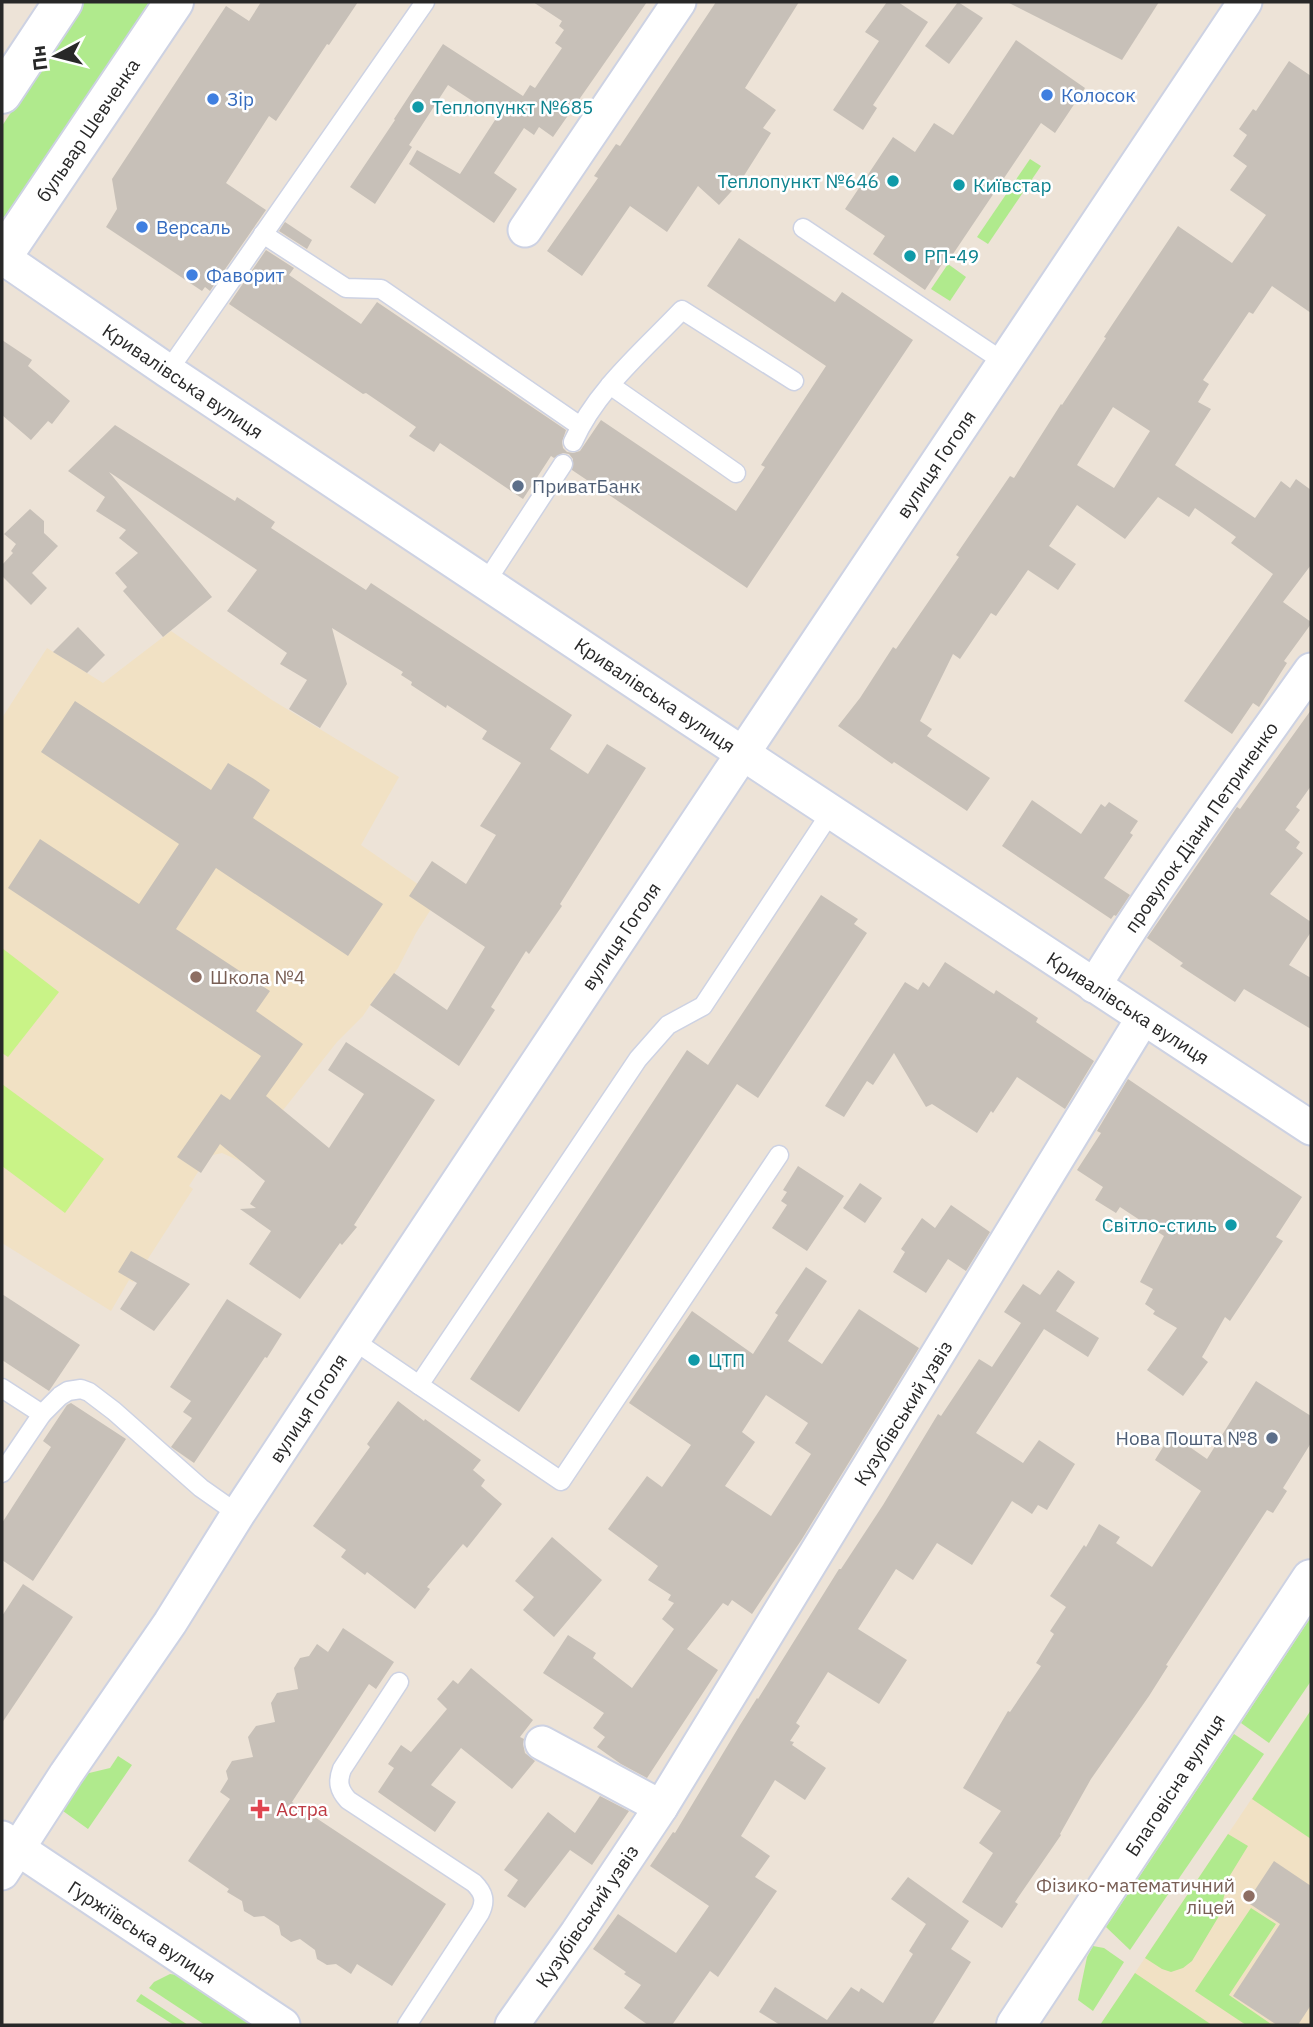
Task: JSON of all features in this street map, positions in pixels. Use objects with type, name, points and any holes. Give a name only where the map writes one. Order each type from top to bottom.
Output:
[{"type":"main road","points":[[2,94],[63,2]]},
{"type":"main road","name":"бульвар Шевченка","points":[[2,257],[174,2]]},
{"type":"main road","name":"Благовісна вулиця","points":[[1016,2025],[1311,1579]]},
{"type":"street","points":[[525,230],[679,2]]},
{"type":"street","name":"вулиця Гоголя","points":[[7,1853],[66,1774],[170,1623],[352,1340],[1245,2]]},
{"type":"street","name":"Кривалівська вулиця","points":[[2,257],[168,371],[742,753],[1311,1128]]},
{"type":"street","name":"провулок Діани Петриненко","points":[[1094,986],[1180,854],[1311,670]]},
{"type":"street","name":"Кузубівський узвіз","points":[[512,2025],[661,1807],[1143,1018]]},
{"type":"street","points":[[541,1743],[661,1807]]},
{"type":"street","name":"Гуржіївська вулиця","points":[[7,1853],[283,2025]]},
{"type":"lane","points":[[168,371],[425,2]]},
{"type":"lane","points":[[803,228],[1004,362]]},
{"type":"lane","points":[[263,234],[346,288],[381,289],[576,434],[610,386],[682,310],[794,381]]},
{"type":"lane","points":[[610,386],[736,473]]},
{"type":"lane","points":[[486,582],[563,464]]},
{"type":"lane","points":[[419,1385],[638,1059],[668,1025],[703,1006],[831,812]]},
{"type":"lane","points":[[352,1340],[561,1481],[779,1155]]},
{"type":"lane","points":[[2,1388],[42,1415]]},
{"type":"lane","points":[[2,1473],[42,1415],[60,1396],[68,1391],[81,1389],[114,1411],[201,1488],[238,1514]]},
{"type":"lane","points":[[399,1682],[342,1769],[339,1786],[342,1794],[474,1883],[484,1897],[484,1906],[480,1913],[407,2025]]},
{"type":"shaded area","name":"Школа №4","points":[[171,631],[272,700],[399,777],[361,845],[438,898],[384,988],[382,987],[363,1016],[337,1042],[242,1162],[222,1153],[213,1155],[198,1172],[189,1186],[193,1189],[133,1282],[129,1280],[111,1311],[2,1243],[2,718],[47,648],[103,683]]},
{"type":"shaded area","name":"Фізико-математичний ліцей","points":[[1311,1710],[1311,2025],[1100,2025],[1228,1834]]},
{"type":"green space","points":[[84,2],[152,2],[8,215],[2,218],[2,126]]},
{"type":"green space","points":[[1030,159],[1041,166],[988,244],[977,237]]},
{"type":"green space","points":[[948,264],[966,277],[950,301],[931,289]]},
{"type":"green space","points":[[2,948],[59,992],[8,1057],[2,1053]]},
{"type":"green space","points":[[2,1084],[104,1159],[65,1213],[2,1166]]},
{"type":"green space","points":[[1311,1617],[1311,1681],[1269,1743],[1241,1723]]},
{"type":"green space","points":[[1311,1710],[1311,1839],[1252,1799]]},
{"type":"green space","points":[[1234,1734],[1264,1754],[1130,1950],[1106,1927]]},
{"type":"green space","points":[[118,1756],[132,1765],[88,1829],[63,1811],[85,1774],[110,1768]]},
{"type":"green space","points":[[1228,1834],[1248,1846],[1229,1877],[1219,1916],[1192,1961],[1171,1972],[1162,1969],[1145,1958]]},
{"type":"green space","points":[[1251,1908],[1276,1924],[1229,1995],[1270,2025],[1246,2025],[1195,1991]]},
{"type":"green space","points":[[1093,1946],[1104,1948],[1124,1962],[1093,2011],[1078,2000],[1087,1957]]},
{"type":"green space","points":[[1135,1973],[1206,2021],[1212,2025],[1100,2025]]},
{"type":"green space","points":[[170,1974],[177,1975],[253,2025],[205,2025],[149,1988],[154,1982]]},
{"type":"green space","points":[[141,1994],[188,2025],[174,2025],[136,2001]]},
{"type":"building","points":[[261,2],[358,2],[276,121],[269,116],[226,183],[266,210],[210,291],[205,287],[202,291],[106,227],[117,209],[112,179],[226,6],[249,21]]},
{"type":"building","points":[[533,2],[647,2],[553,137],[539,127],[534,135],[524,128],[494,173],[517,189],[494,223],[409,164],[417,150],[460,174],[497,117],[448,85],[375,204],[350,187],[443,44],[523,96],[530,85],[535,88],[562,48],[555,43],[564,30],[559,26],[562,21]]},
{"type":"building","points":[[716,2],[799,2],[745,88],[776,110],[763,128],[771,133],[740,182],[719,205],[698,186],[667,232],[630,206],[582,276],[547,251],[598,178],[594,176],[616,144],[620,146]]},
{"type":"building","points":[[887,2],[898,2],[928,22],[873,105],[877,108],[863,130],[833,110],[879,41],[865,32]]},
{"type":"building","points":[[958,2],[983,18],[949,64],[925,46]]},
{"type":"building","points":[[1007,2],[1159,2],[1122,60]]},
{"type":"building","points":[[1016,40],[1085,88],[1055,133],[1041,123],[949,260],[946,258],[925,290],[873,254],[885,236],[845,209],[893,137],[915,152],[934,123],[953,135]]},
{"type":"building","points":[[1289,61],[1311,76],[1311,313],[1272,286],[1253,314],[1249,312],[1203,380],[1209,384],[1198,402],[1211,409],[1175,465],[1255,518],[1281,481],[1290,488],[1296,479],[1311,490],[1311,565],[1283,602],[1311,624],[1284,661],[1287,663],[1259,707],[1253,703],[1232,734],[1184,701],[1273,574],[1231,543],[1236,537],[1195,508],[1189,517],[1158,497],[1125,539],[1077,505],[1049,546],[1076,564],[1058,590],[1028,570],[996,616],[991,613],[960,659],[953,654],[920,721],[932,729],[927,736],[990,778],[967,811],[838,726],[893,647],[896,649],[1010,476],[1014,478],[1178,226],[1232,263],[1266,215],[1230,190],[1247,166],[1233,156],[1247,135],[1239,129],[1253,109],[1256,111]],"holes":[[[1113,407],[1150,431],[1114,488],[1077,465]]]},
{"type":"building","points":[[285,222],[312,240],[307,249],[279,231]]},
{"type":"building","points":[[739,238],[835,302],[842,292],[913,340],[747,588],[572,470],[573,459],[569,454],[563,453],[554,458],[551,456],[523,499],[440,443],[434,452],[409,436],[416,427],[229,304],[266,250],[294,268],[289,275],[361,324],[377,302],[566,430],[562,442],[567,452],[580,451],[601,420],[736,511],[765,467],[761,465],[826,366],[707,286]]},
{"type":"building","points":[[2,340],[32,360],[28,366],[70,401],[52,424],[48,421],[31,440],[2,415]]},
{"type":"building","points":[[115,425],[235,501],[237,497],[275,522],[271,528],[366,590],[371,583],[572,715],[550,749],[588,774],[607,744],[646,768],[560,904],[562,906],[529,954],[526,951],[491,1007],[495,1010],[459,1066],[370,1005],[394,973],[447,1010],[485,947],[409,896],[432,861],[466,884],[496,835],[480,826],[521,763],[482,739],[487,731],[411,685],[412,682],[401,675],[403,672],[332,628],[347,684],[320,728],[289,709],[307,680],[280,664],[287,653],[227,611],[257,570],[109,472],[212,597],[163,637],[123,591],[127,587],[115,573],[138,553],[119,538],[126,530],[96,511],[105,497],[68,471]]},
{"type":"building","points":[[30,509],[44,521],[44,533],[58,546],[32,573],[47,588],[31,605],[2,576],[2,565],[13,553],[11,551],[16,544],[4,534]]},
{"type":"building","points":[[78,627],[105,655],[87,673],[53,652]]},
{"type":"building","points":[[75,701],[211,790],[228,763],[254,779],[270,790],[253,818],[383,904],[348,956],[216,868],[176,929],[270,991],[256,1011],[303,1044],[266,1096],[329,1148],[364,1094],[328,1070],[346,1042],[435,1100],[354,1225],[357,1227],[342,1245],[340,1243],[300,1299],[249,1264],[271,1231],[240,1209],[256,1208],[250,1204],[265,1181],[220,1144],[201,1173],[177,1157],[221,1094],[230,1100],[261,1056],[8,888],[40,839],[139,904],[179,844],[41,752]]},
{"type":"building","points":[[1311,710],[1311,786],[1296,807],[1300,810],[1285,830],[1300,842],[1296,848],[1303,853],[1270,894],[1311,922],[1311,932],[1289,965],[1311,978],[1311,1029],[1244,989],[1235,1002],[1180,966],[1183,963],[1147,938],[1237,807],[1240,809]]},
{"type":"building","points":[[1032,800],[1081,834],[1101,804],[1105,807],[1109,802],[1138,821],[1130,833],[1133,835],[1104,878],[1130,895],[1116,916],[1111,919],[1002,846]]},
{"type":"building","points":[[821,895],[858,919],[854,924],[867,933],[758,1098],[737,1084],[519,1412],[470,1379],[687,1050],[708,1065]]},
{"type":"building","points":[[945,962],[994,994],[996,990],[1038,1018],[1036,1022],[1094,1061],[1065,1109],[1017,1077],[977,1133],[932,1104],[926,1107],[894,1053],[873,1085],[867,1081],[844,1117],[825,1106],[905,982],[918,990],[923,982],[929,987]]},
{"type":"building","points":[[1128,1079],[1302,1197],[1276,1237],[1283,1241],[1230,1321],[1225,1317],[1202,1357],[1208,1362],[1183,1396],[1147,1370],[1177,1328],[1153,1314],[1155,1311],[1145,1304],[1153,1289],[1140,1282],[1164,1236],[1120,1207],[1116,1213],[1095,1200],[1103,1187],[1077,1170],[1101,1133],[1097,1131]]},
{"type":"building","points":[[798,1166],[844,1196],[807,1251],[772,1228],[787,1205],[781,1201],[787,1192],[783,1190]]},
{"type":"building","points":[[860,1183],[882,1198],[865,1223],[843,1208]]},
{"type":"building","points":[[951,1205],[990,1232],[966,1271],[948,1259],[926,1293],[893,1272],[905,1252],[901,1249],[922,1218],[935,1228]]},
{"type":"building","points":[[131,1251],[190,1284],[154,1331],[120,1309],[137,1283],[118,1272]]},
{"type":"building","points":[[806,1267],[827,1281],[788,1341],[822,1364],[859,1309],[919,1348],[802,1539],[752,1614],[732,1600],[728,1606],[723,1603],[687,1649],[718,1670],[647,1778],[597,1747],[605,1737],[593,1728],[604,1713],[543,1673],[568,1635],[596,1653],[593,1658],[632,1688],[674,1629],[662,1619],[674,1603],[668,1600],[671,1595],[648,1580],[658,1566],[608,1529],[647,1476],[662,1487],[691,1445],[629,1403],[692,1311],[753,1354],[778,1315],[775,1313]],"holes":[[[766,1395],[808,1423],[795,1443],[811,1454],[771,1516],[725,1486],[755,1442],[742,1432]]]},
{"type":"building","points":[[1058,1270],[1075,1282],[1056,1311],[1099,1338],[1088,1357],[1044,1329],[976,1433],[1023,1463],[1039,1440],[1075,1464],[1047,1510],[1038,1505],[1032,1514],[1012,1501],[972,1565],[937,1543],[913,1580],[896,1569],[858,1629],[907,1660],[879,1704],[828,1672],[796,1723],[800,1726],[790,1741],[826,1768],[805,1800],[775,1780],[741,1836],[770,1856],[755,1877],[777,1891],[718,1977],[710,1971],[672,2025],[648,2025],[624,2008],[641,1985],[593,1949],[618,1914],[676,1953],[709,1906],[650,1866],[673,1832],[675,1833],[740,1725],[883,1505],[938,1414],[941,1416],[979,1359],[992,1367],[1021,1323],[1004,1312],[1023,1284],[1040,1295]]},
{"type":"building","points":[[2,1294],[80,1345],[49,1391],[2,1360]]},
{"type":"building","points":[[227,1299],[282,1334],[194,1463],[171,1447],[192,1418],[183,1412],[191,1401],[170,1387]]},
{"type":"building","points":[[1256,1381],[1311,1416],[1311,1443],[1283,1488],[1287,1491],[1273,1513],[1267,1510],[1166,1665],[1168,1666],[1149,1696],[1091,1779],[1061,1835],[1015,1902],[1018,1904],[1002,1928],[962,1902],[993,1853],[979,1843],[1001,1811],[963,1788],[1008,1711],[1010,1712],[1041,1666],[1036,1663],[1054,1634],[1050,1631],[1066,1607],[1050,1596],[1084,1545],[1086,1547],[1099,1524],[1120,1537],[1116,1543],[1152,1567],[1201,1491],[1155,1460],[1171,1434],[1207,1459]]},
{"type":"building","points":[[398,1401],[481,1460],[473,1470],[485,1480],[481,1486],[502,1504],[467,1548],[463,1544],[427,1587],[430,1589],[415,1609],[367,1572],[365,1575],[341,1557],[346,1550],[313,1526],[370,1447],[367,1444]]},
{"type":"building","points":[[71,1403],[126,1439],[33,1581],[2,1560],[2,1523],[51,1447],[43,1441]]},
{"type":"building","points":[[552,1537],[602,1580],[554,1637],[523,1610],[534,1597],[515,1581]]},
{"type":"building","points":[[23,1584],[73,1617],[2,1723],[2,1616]]},
{"type":"building","name":"Астра","points":[[343,1628],[394,1662],[376,1689],[369,1684],[292,1802],[446,1904],[392,1986],[357,1964],[351,1974],[336,1964],[327,1965],[317,1959],[315,1950],[300,1939],[291,1942],[281,1935],[279,1926],[264,1916],[254,1917],[244,1911],[242,1901],[227,1892],[229,1889],[188,1861],[230,1799],[220,1792],[228,1779],[226,1771],[232,1761],[253,1757],[248,1737],[256,1726],[275,1722],[271,1703],[277,1693],[298,1689],[294,1668],[300,1658],[309,1656],[317,1644],[328,1652]]},
{"type":"building","points":[[471,1668],[533,1720],[520,1737],[524,1739],[525,1753],[535,1761],[512,1789],[461,1748],[431,1785],[456,1802],[435,1832],[378,1792],[394,1768],[388,1764],[401,1745],[411,1752],[447,1709],[437,1699],[453,1680],[458,1684]]},
{"type":"building","points":[[600,1796],[629,1811],[592,1865],[570,1850],[525,1908],[507,1896],[518,1880],[504,1870],[548,1812],[575,1833]]},
{"type":"building","points":[[1274,1861],[1311,1886],[1311,2005],[1298,2025],[1277,2025],[1233,1996],[1280,1924],[1247,1902]]},
{"type":"building","points":[[908,1877],[969,1921],[951,1949],[971,1962],[932,2025],[780,2025],[759,2012],[775,1987],[827,2020],[851,1987],[859,1992],[861,1988],[883,2003],[913,1954],[909,1951],[926,1924],[891,1899]]},
{"type":"place","name":"Колосок","points":[[1047,95]]},
{"type":"place","name":"Зір","points":[[213,99]]},
{"type":"place","name":"Теплопункт №685","points":[[418,107]]},
{"type":"place","name":"Теплопункт №646","points":[[893,181]]},
{"type":"place","name":"Київстар","points":[[959,185]]},
{"type":"place","name":"Версаль","points":[[142,227]]},
{"type":"place","name":"РП-49","points":[[910,256]]},
{"type":"place","name":"Фаворит","points":[[192,275]]},
{"type":"place","name":"ПриватБанк","points":[[518,486]]},
{"type":"place","name":"Школа №4","points":[[196,977]]},
{"type":"place","name":"Світло-стиль","points":[[1231,1225]]},
{"type":"place","name":"ЦТП","points":[[694,1360]]},
{"type":"place","name":"Нова Пошта №8","points":[[1272,1438]]},
{"type":"place","name":"Астра","points":[[260,1809]]},
{"type":"place","name":"Фізико-математичний ліцей","points":[[1249,1896]]}]
